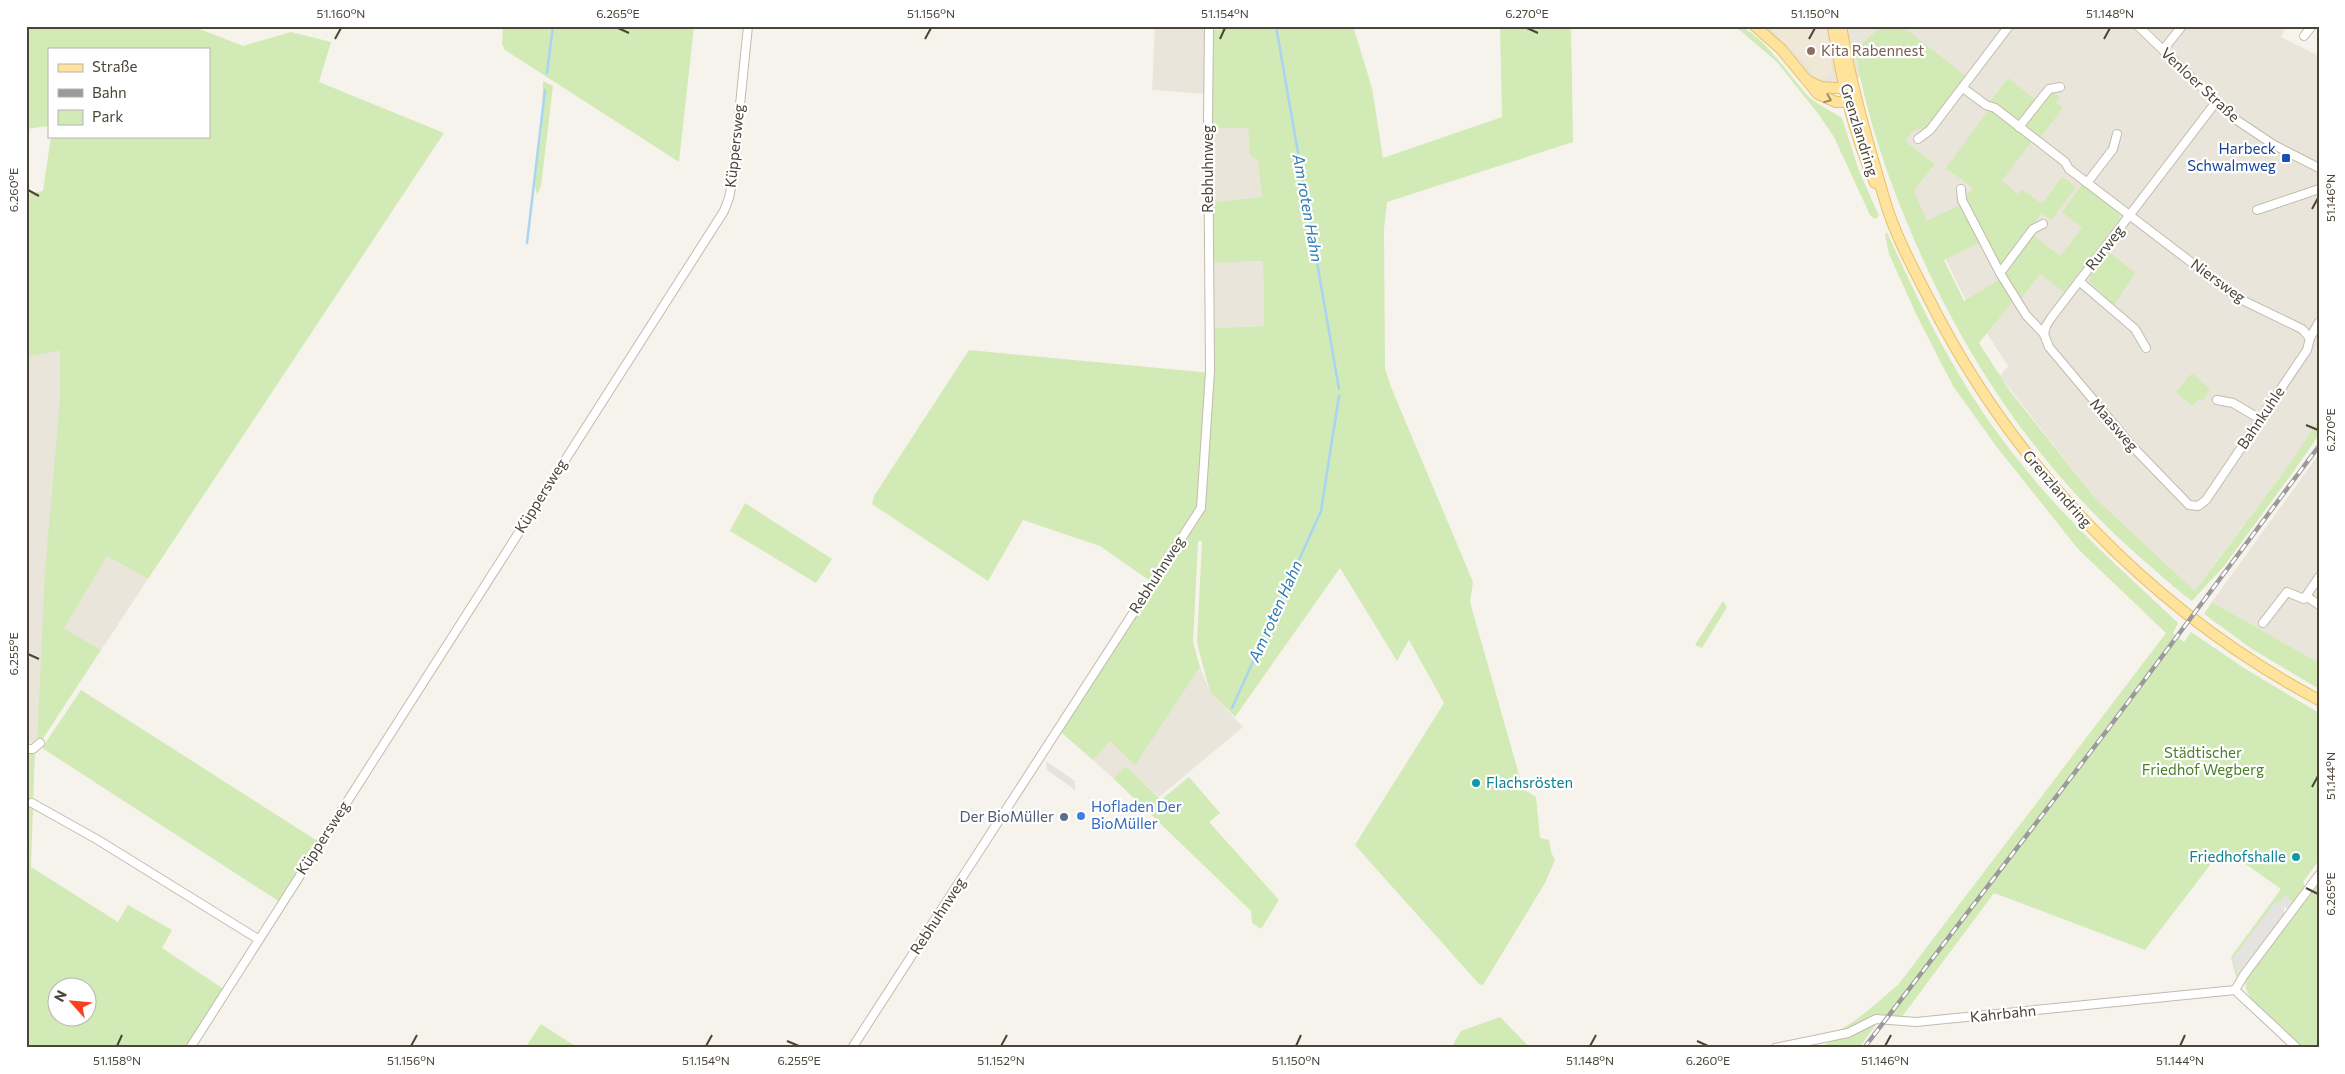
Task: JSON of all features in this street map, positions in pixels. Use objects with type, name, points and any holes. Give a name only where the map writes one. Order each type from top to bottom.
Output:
[{"type":"main road","points":[[1755,26],[1780,49],[1818,94],[1836,102],[1853,103]]},
{"type":"main road","name":"Grenzlandring","points":[[1833,26],[1853,103],[1885,201],[1918,278],[1970,374],[2019,445],[2090,527],[2140,574],[2180,608],[2244,654],[2319,700]]},
{"type":"main road","name":"Grenzlandring","points":[[1841,26],[1849,89]]},
{"type":"main road","points":[[1807,80],[1821,87],[1849,89]]},
{"type":"street","name":"Küppersweg","points":[[190,1048],[724,210],[732,183],[748,26]]},
{"type":"street","name":"Rebhuhnweg","points":[[852,1048],[1201,508],[1210,371],[1209,26]]},
{"type":"street","points":[[1918,139],[1930,130],[2009,26]]},
{"type":"street","name":"Venloer Straße","points":[[2138,26],[2216,102],[2260,137],[2319,168]]},
{"type":"street","points":[[2163,50],[2182,26]]},
{"type":"street","points":[[2304,36],[2312,26]]},
{"type":"street","points":[[2019,127],[2049,88],[2060,87]]},
{"type":"street","name":"Niersweg","points":[[1963,88],[2065,162],[2069,169],[2238,298],[2302,329],[2310,338]]},
{"type":"street","name":"Rurweg","points":[[2044,334],[2046,326],[2079,281],[2216,102]]},
{"type":"street","points":[[2088,183],[2113,149],[2117,134]]},
{"type":"street","points":[[1961,189],[1962,200],[2000,273],[2026,315],[2044,334]]},
{"type":"street","points":[[2257,210],[2319,189]]},
{"type":"street","points":[[2000,273],[2033,229],[2043,224]]},
{"type":"street","points":[[2079,281],[2135,329],[2146,348]]},
{"type":"street","name":"Bahnkuhle","points":[[2194,506],[2206,500],[2307,350],[2310,338],[2319,322]]},
{"type":"street","name":"Maasweg","points":[[2044,334],[2049,347],[2102,411],[2181,498],[2194,506]]},
{"type":"street","points":[[2217,400],[2233,403],[2260,419]]},
{"type":"street","points":[[2263,623],[2287,592],[2304,599],[2319,577]]},
{"type":"street","points":[[2306,596],[2319,605]]},
{"type":"street","points":[[30,749],[40,743]]},
{"type":"street","points":[[32,803],[98,840],[258,939]]},
{"type":"street","points":[[2297,1048],[2235,990],[2319,875]]},
{"type":"street","name":"Kahrbahn","points":[[1775,1048],[1848,1033],[1876,1019],[1916,1022],[2235,990]]},
{"type":"shaded area","points":[[1155,26],[1207,26],[1205,94],[1152,90]]},
{"type":"shaded area","points":[[1762,26],[2177,26],[2165,41],[2171,47],[2187,26],[2286,26],[2281,37],[2319,56],[2319,420],[2283,473],[2195,591],[2094,497],[2000,376],[2008,366],[1965,299],[1913,192],[1935,164],[1876,119],[1861,77],[1836,84],[1815,82],[1796,59]]},
{"type":"shaded area","name":"Kita Rabennest","points":[[1768,26],[1825,26],[1832,72],[1829,77],[1819,80],[1816,78],[1804,62]]},
{"type":"shaded area","points":[[1211,128],[1248,128],[1250,155],[1258,160],[1262,197],[1213,202]]},
{"type":"shaded area","points":[[1263,261],[1264,326],[1214,328],[1213,263]]},
{"type":"shaded area","points":[[60,351],[60,400],[107,556],[148,579],[101,650],[64,628],[37,744],[26,742],[26,357]]},
{"type":"shaded area","points":[[2319,454],[2319,663],[2212,602]]},
{"type":"shaded area","points":[[1200,667],[1210,692],[1243,727],[1159,797],[1126,766],[1113,778],[1061,732],[1078,704],[1135,764]]},
{"type":"shaded area","points":[[1046,761],[1075,781],[1075,790],[1047,770]]},
{"type":"shaded area","points":[[2288,896],[2289,900],[2296,902],[2290,910],[2284,907],[2284,914],[2247,964],[2244,965],[2246,967],[2239,977],[2232,959],[2275,902],[2282,901],[2282,897]]},
{"type":"green space","points":[[26,26],[192,26],[243,46],[291,32],[331,42],[319,82],[444,133],[148,579],[107,556],[64,628],[101,650],[42,740],[37,744],[45,570],[60,400],[60,351],[26,357],[26,194],[43,191],[51,138],[210,138],[210,48],[48,48],[48,126],[26,129]]},
{"type":"green space","points":[[503,26],[694,26],[679,162],[505,50],[502,44]]},
{"type":"green space","points":[[1221,26],[1353,26],[1372,88],[1383,158],[1502,117],[1500,26],[1571,26],[1573,142],[1387,202],[1384,229],[1385,368],[1391,387],[1473,582],[1470,602],[1523,789],[1536,797],[1540,838],[1549,840],[1551,852],[1555,860],[1545,883],[1483,985],[1479,984],[1355,845],[1444,703],[1409,640],[1397,661],[1340,568],[1235,717],[1210,692],[1197,643],[1202,541],[1198,541],[1193,642],[1200,667],[1135,765],[1110,741],[1093,760],[1061,732],[1150,581],[1100,546],[1023,520],[988,581],[872,504],[874,496],[969,350],[1211,373],[1214,328],[1264,326],[1263,261],[1213,263],[1213,202],[1262,197],[1258,161],[1250,155],[1248,128],[1211,128],[1212,30],[1221,30]]},
{"type":"green space","points":[[1735,26],[1744,28],[1774,54],[1811,99],[1842,118],[1859,171],[1879,216],[1875,219],[1870,215],[1834,137],[1819,115],[1777,62]]},
{"type":"green space","points":[[1882,26],[1902,26],[1966,76],[1927,128],[1914,130],[1905,141],[1935,164],[1914,191],[1927,221],[1960,205],[1979,243],[1944,260],[1964,301],[1999,280],[2013,301],[1979,343],[2010,391],[2094,497],[2195,591],[2283,473],[2319,420],[2319,435],[2291,475],[2224,566],[2192,601],[2143,560],[2071,489],[2010,412],[1982,371],[1957,328],[1934,283],[1903,214],[1878,145],[1865,98],[1855,50]]},
{"type":"green space","points":[[2008,78],[2036,100],[2022,118],[2015,119],[1993,102],[1989,103]]},
{"type":"green space","points":[[543,81],[553,86],[541,186],[537,195],[535,185],[542,127]]},
{"type":"green space","points":[[2052,91],[2060,97],[2056,102],[2063,108],[2040,138],[2028,129],[2027,122]]},
{"type":"green space","points":[[1988,111],[1992,111],[2032,141],[2002,181],[2018,194],[2022,189],[2042,204],[2062,177],[2076,187],[2051,220],[2042,213],[2002,265],[1998,264],[1965,198],[1973,188],[1946,168]]},
{"type":"green space","points":[[2083,184],[2119,211],[2120,219],[2064,292],[2040,274],[2020,300],[2005,275],[2005,271],[2033,235],[2060,256],[2082,228],[2062,212]]},
{"type":"green space","name":"Städtischer Friedhof Wegberg","points":[[1887,232],[1930,322],[1962,380],[1999,435],[2037,483],[2096,545],[2178,623],[2173,633],[2184,642],[2191,632],[2244,668],[2319,713],[2319,860],[2303,882],[2306,888],[2296,902],[2289,900],[2288,896],[2282,901],[2233,959],[2239,977],[2237,980],[2231,957],[2281,889],[2223,848],[2145,950],[1994,893],[1901,1018],[1880,1014],[1847,1031],[1834,1033],[1860,1017],[1898,985],[2166,633],[2078,549],[1996,446],[1953,386],[1917,316],[1889,254],[1885,235]]},
{"type":"green space","points":[[2108,251],[2135,273],[2114,305],[2089,281],[2091,273]]},
{"type":"green space","points":[[2193,374],[2210,389],[2203,400],[2198,399],[2193,406],[2176,392]]},
{"type":"green space","points":[[745,503],[832,559],[816,583],[730,531]]},
{"type":"green space","points":[[1723,601],[1727,607],[1702,648],[1695,645]]},
{"type":"green space","points":[[2212,602],[2319,663],[2319,689],[2252,649],[2204,614]]},
{"type":"green space","points":[[81,690],[319,842],[280,902],[42,748]]},
{"type":"green space","points":[[26,746],[35,748],[31,867],[118,922],[128,905],[172,930],[162,948],[225,990],[188,1048],[26,1048]]},
{"type":"green space","points":[[1126,766],[1161,800],[1189,777],[1220,813],[1209,822],[1279,900],[1261,929],[1252,923],[1251,911],[1113,778]]},
{"type":"green space","points":[[2319,880],[2319,1048],[2302,1048],[2257,1006],[2247,991],[2246,984],[2247,976]]},
{"type":"green space","points":[[1500,1017],[1530,1048],[1451,1048],[1461,1031]]},
{"type":"green space","points":[[1872,1022],[1877,1023],[1859,1048],[1818,1048],[1832,1041],[1852,1036]]},
{"type":"green space","points":[[541,1024],[578,1048],[525,1048]]},
{"type":"waterway","points":[[547,73],[553,26]]},
{"type":"waterway","name":"Am roten Hahn","points":[[1276,26],[1339,389]]},
{"type":"waterway","points":[[527,243],[545,90]]},
{"type":"waterway","name":"Am roten Hahn","points":[[1232,708],[1321,511],[1339,396]]},
{"type":"railway","points":[[1864,1048],[2108,729],[2319,446]]},
{"type":"place","name":"Kita Rabennest","points":[[1811,51]]},
{"type":"place","name":"Harbeck Schwalmweg","points":[[2286,158]]},
{"type":"place","name":"Flachsrösten","points":[[1476,783]]},
{"type":"place","name":"Hofladen Der BioMüller","points":[[1081,816]]},
{"type":"place","name":"Der BioMüller","points":[[1064,817]]},
{"type":"place","name":"Friedhofshalle","points":[[2296,857]]}]
